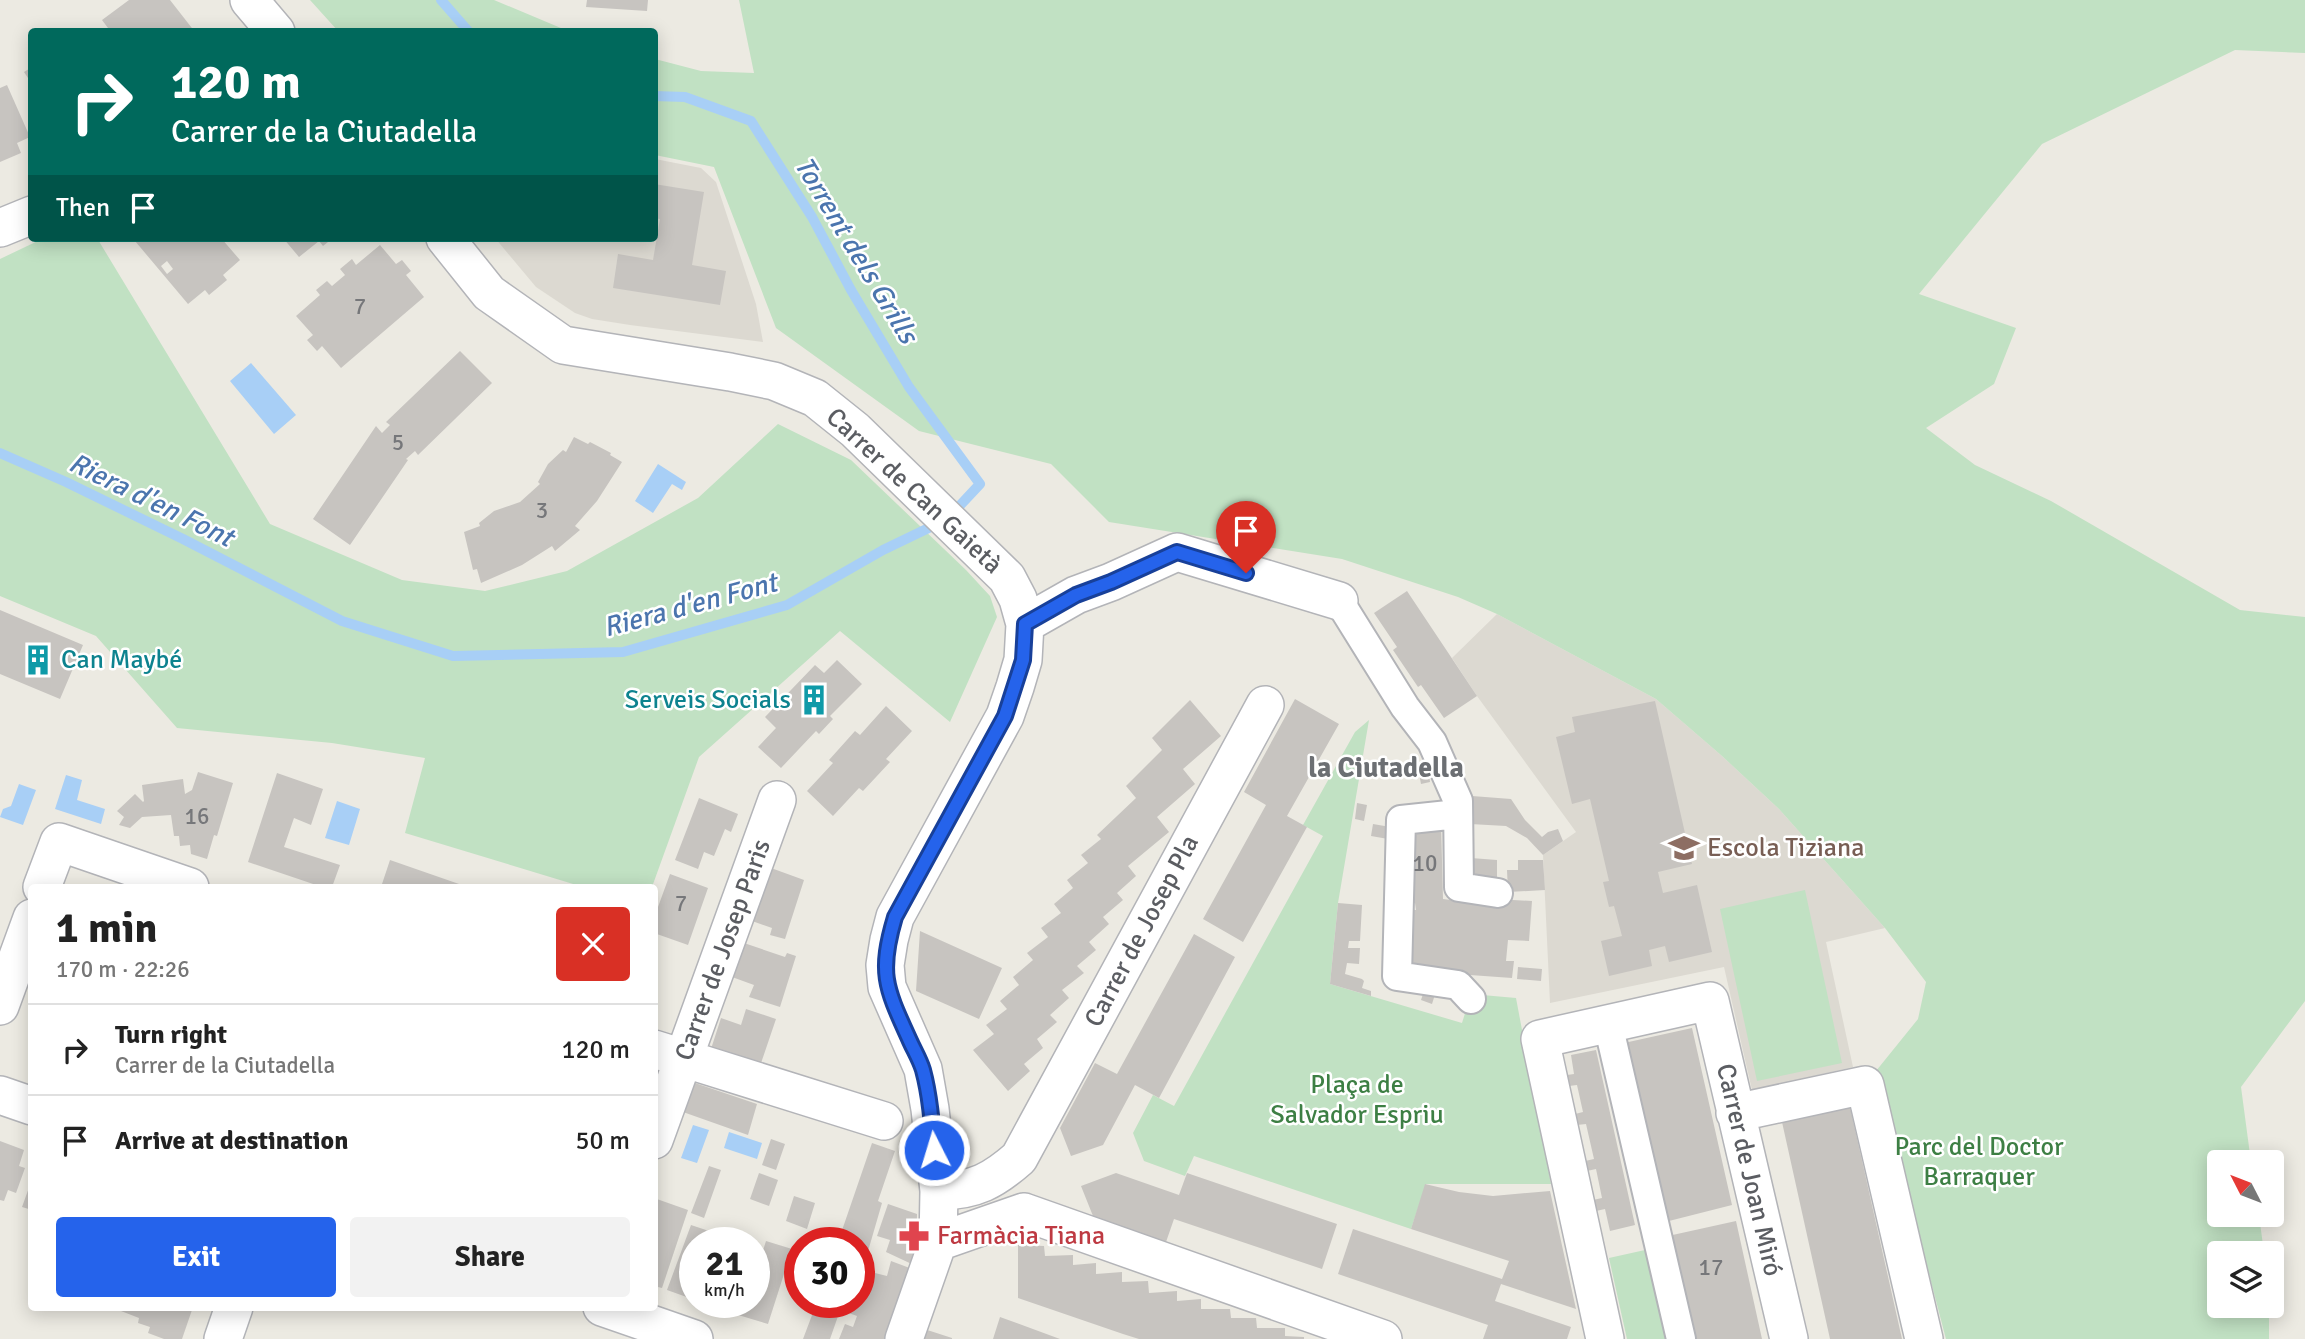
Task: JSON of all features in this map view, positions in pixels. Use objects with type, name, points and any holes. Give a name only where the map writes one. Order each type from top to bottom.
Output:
[{"type":"street","points":[[249,0],[273,28]]},
{"type":"street","points":[[0,228],[28,217]]},
{"type":"street","name":"Carrer de Can Gaietà","points":[[448,242],[489,293],[563,345],[763,379],[815,398],[855,430],[1007,578],[1018,599],[1025,624]]},
{"type":"street","points":[[904,1339],[937,1242],[939,1191],[923,1069],[887,987],[885,965],[888,940],[895,917],[1005,716],[1023,660],[1025,624],[1076,595],[1177,552],[1339,601],[1405,707],[1432,742],[1458,801],[1460,887],[1498,893]]},
{"type":"street","name":"Carrer de Josep Pla","points":[[1005,1219],[1018,1192],[1007,1168],[1265,705]]},
{"type":"street","name":"Carrer de Josep Paris","points":[[658,1117],[669,1054],[777,800]]},
{"type":"street","points":[[1458,814],[1401,820],[1397,976],[1458,985],[1471,999]]},
{"type":"street","points":[[44,884],[59,842],[181,884]]},
{"type":"street","points":[[0,1006],[28,929]]},
{"type":"street","name":"Carrer de Joan Miró","points":[[1608,1024],[1710,1001],[1789,1339]]},
{"type":"street","points":[[1605,1339],[1540,1039],[1608,1024],[1681,1339]]},
{"type":"street","points":[[669,1054],[884,1121]]},
{"type":"street","points":[[1735,1114],[1865,1085],[1924,1339]]},
{"type":"street","points":[[0,1095],[28,1105]]},
{"type":"street","points":[[939,1191],[952,1191],[1007,1168]]},
{"type":"street","points":[[939,1191],[946,1205],[955,1211],[1005,1219],[1383,1339]]},
{"type":"street","points":[[937,1242],[1005,1219]]},
{"type":"street","points":[[223,1339],[233,1311]]},
{"type":"street","points":[[614,1311],[694,1339]]},
{"type":"shaded area","points":[[658,160],[701,168],[716,182],[756,304],[763,342],[592,319],[575,313],[536,287],[498,242],[658,242]]},
{"type":"shaded area","name":"Escola Tiziana","points":[[1497,614],[1656,699],[1779,809],[1885,928],[1826,942],[1853,1067],[1752,1090],[1724,967],[1550,1003],[1543,855],[1576,832],[1452,658]]},
{"type":"green space","points":[[310,0],[494,0],[561,28],[335,28]]},
{"type":"green space","name":"Parc del Doctor Barraquer","points":[[739,0],[2305,0],[2305,53],[2235,50],[2042,144],[1919,294],[2016,328],[1994,384],[1926,428],[1975,465],[2051,501],[2240,610],[2305,617],[2305,1001],[2241,1087],[2249,1150],[2207,1150],[2207,1227],[2261,1227],[2262,1241],[2207,1241],[2207,1318],[2269,1318],[2269,1339],[1946,1339],[1876,1071],[1918,1019],[1926,982],[1885,928],[1779,809],[1656,699],[1497,614],[1458,597],[1342,559],[1109,522],[1051,464],[919,431],[776,328],[714,167],[658,156],[658,60],[701,71],[754,73]]},
{"type":"green space","points":[[36,242],[99,242],[270,524],[402,580],[485,591],[567,571],[698,498],[778,424],[851,460],[966,570],[990,596],[997,617],[950,722],[840,631],[699,757],[653,884],[573,884],[405,833],[425,758],[332,743],[177,728],[96,636],[0,596],[0,259]]},
{"type":"green space","name":"Plaça de Salvador Espriu","points":[[1369,720],[1338,903],[1330,984],[1462,1023],[1471,994],[1516,998],[1551,1184],[1426,1184],[1411,1229],[1194,1156],[1185,1176],[1144,1161],[1133,1133],[1153,1095],[1174,1106],[1323,836],[1303,825],[1355,732]]},
{"type":"green space","points":[[1805,890],[1842,1063],[1757,1081],[1720,909]]},
{"type":"green space","points":[[1645,1250],[1651,1278],[1659,1277],[1673,1339],[1627,1339],[1609,1258]]},
{"type":"water","points":[[251,363],[296,415],[274,434],[230,381]]},
{"type":"water","points":[[658,464],[686,482],[682,490],[672,484],[653,513],[635,501]]},
{"type":"water","points":[[66,775],[82,780],[77,800],[105,809],[101,824],[55,809]]},
{"type":"water","points":[[19,784],[36,790],[23,825],[0,817],[3,809],[11,806]]},
{"type":"water","points":[[337,801],[360,809],[349,845],[325,838]]},
{"type":"water","points":[[693,1125],[709,1130],[697,1163],[681,1158]]},
{"type":"water","points":[[729,1132],[762,1143],[757,1159],[724,1148]]},
{"type":"building","points":[[129,0],[170,0],[192,28],[108,28],[102,20]]},
{"type":"building","points":[[587,0],[648,0],[647,11],[586,7]]},
{"type":"building","points":[[7,85],[28,138],[17,143],[21,153],[0,162],[0,88]]},
{"type":"building","points":[[658,185],[704,192],[692,265],[726,271],[720,305],[613,288],[618,254],[653,260],[660,219]]},
{"type":"building","points":[[136,242],[224,242],[240,260],[223,275],[227,280],[209,295],[205,290],[188,304]],"holes":[[[167,261],[173,269],[167,274],[161,266]]]},
{"type":"building","points":[[286,242],[318,242],[299,257]]},
{"type":"building","points":[[380,245],[396,264],[402,260],[411,271],[406,275],[424,297],[341,368],[322,346],[317,351],[307,340],[313,335],[296,316],[320,295],[316,290],[327,281],[332,286],[345,275],[340,269],[352,259],[356,265]]},
{"type":"building","points":[[460,351],[492,383],[418,455],[415,451],[406,459],[408,460],[350,545],[313,519],[376,426],[382,433],[390,425],[386,422]]},
{"type":"building","points":[[574,437],[588,444],[590,442],[622,462],[597,501],[575,526],[580,530],[555,551],[552,546],[522,565],[481,583],[477,569],[473,570],[464,532],[480,526],[479,523],[494,511],[520,502],[540,484],[538,482],[548,464],[563,450],[566,452]]},
{"type":"building","points":[[1407,591],[1477,696],[1444,718],[1421,685],[1418,687],[1393,650],[1397,647],[1374,613]]},
{"type":"building","name":"Can Maybé","points":[[0,610],[83,645],[60,699],[0,674]]},
{"type":"building","name":"Serveis Socials","points":[[837,660],[862,684],[830,716],[833,719],[819,734],[816,731],[781,768],[758,747],[776,728],[765,717],[815,665],[824,673]]},
{"type":"building","points":[[1295,699],[1339,724],[1287,816],[1307,827],[1243,942],[1203,919],[1266,805],[1244,792]]},
{"type":"building","points":[[1190,700],[1221,736],[1183,769],[1195,784],[1157,817],[1169,832],[1128,866],[1136,876],[1117,893],[1123,900],[1103,917],[1109,924],[1089,942],[1096,950],[1077,966],[1084,973],[1062,990],[1069,998],[1050,1015],[1057,1022],[1037,1039],[1043,1048],[1024,1064],[1030,1071],[1008,1091],[973,1050],[994,1034],[986,1025],[1007,1009],[1000,1001],[1019,985],[1013,977],[1033,960],[1027,953],[1048,937],[1041,928],[1061,913],[1054,904],[1073,888],[1067,880],[1088,863],[1081,855],[1101,839],[1097,835],[1136,798],[1126,786],[1162,750],[1152,738]]},
{"type":"building","points":[[1655,701],[1692,864],[1658,872],[1663,893],[1697,885],[1712,952],[1669,962],[1665,946],[1649,950],[1652,966],[1609,976],[1601,941],[1622,936],[1614,906],[1609,907],[1603,882],[1609,881],[1590,799],[1572,804],[1556,737],[1575,732],[1572,717]]},
{"type":"building","points":[[886,706],[912,731],[886,759],[890,762],[863,791],[859,788],[833,816],[807,791],[833,763],[829,760],[855,731],[860,735]]},
{"type":"building","points":[[1428,766],[1430,782],[1421,784],[1418,768]]},
{"type":"building","points":[[198,772],[233,783],[207,859],[191,854],[190,845],[180,846],[179,836],[174,836],[171,815],[142,817],[130,828],[119,825],[124,817],[117,811],[135,794],[144,801],[142,785],[183,779],[185,794],[192,790]]},
{"type":"building","points":[[277,773],[323,789],[311,825],[294,818],[284,847],[340,865],[333,884],[313,884],[248,862]]},
{"type":"building","points":[[1472,796],[1511,799],[1525,820],[1542,837],[1558,829],[1563,841],[1543,855],[1527,838],[1506,826],[1470,824]]},
{"type":"building","points":[[699,798],[738,814],[731,832],[725,829],[714,856],[704,852],[698,869],[675,860]]},
{"type":"building","points":[[1357,803],[1367,805],[1364,821],[1355,819]]},
{"type":"building","points":[[1441,823],[1443,899],[1459,901],[1460,897],[1532,901],[1529,941],[1508,940],[1506,961],[1514,961],[1512,978],[1400,970],[1402,909],[1416,910],[1415,903],[1409,904],[1407,827]]},
{"type":"building","points":[[1373,824],[1396,828],[1394,840],[1371,836]]},
{"type":"building","points":[[1471,858],[1497,860],[1497,884],[1472,881]]},
{"type":"building","points":[[390,860],[459,884],[382,884]]},
{"type":"building","points":[[1518,860],[1543,860],[1545,890],[1508,892],[1507,870],[1518,870]]},
{"type":"building","points":[[771,868],[804,880],[785,939],[770,935],[772,928],[752,921]]},
{"type":"building","points":[[670,874],[708,888],[688,945],[658,934],[658,907]]},
{"type":"building","points":[[1338,903],[1362,905],[1360,941],[1349,941],[1348,948],[1360,948],[1359,964],[1347,963],[1345,974],[1362,979],[1362,988],[1371,991],[1371,996],[1330,984]]},
{"type":"building","points":[[920,931],[1002,968],[979,1019],[916,991]]},
{"type":"building","points":[[1194,934],[1235,957],[1159,1098],[1135,1085],[1103,1145],[1071,1156],[1060,1128],[1095,1063],[1117,1074]]},
{"type":"building","points":[[744,943],[785,957],[787,953],[796,956],[780,1007],[749,997],[754,985],[732,977]]},
{"type":"building","points":[[1518,967],[1542,969],[1541,981],[1517,979]]},
{"type":"building","points":[[1426,985],[1437,988],[1432,1004],[1421,1000]]},
{"type":"building","points":[[746,1009],[776,1019],[759,1069],[710,1052],[721,1018],[741,1025]]},
{"type":"building","points":[[1692,1028],[1732,1205],[1665,1222],[1624,1043]]},
{"type":"building","points":[[1596,1050],[1635,1225],[1610,1231],[1605,1209],[1596,1211],[1593,1200],[1602,1198],[1596,1169],[1587,1171],[1585,1161],[1594,1159],[1586,1124],[1577,1125],[1575,1114],[1583,1112],[1577,1085],[1569,1086],[1567,1075],[1574,1074],[1571,1055]]},
{"type":"building","points":[[692,1082],[757,1104],[748,1135],[683,1112]]},
{"type":"building","points":[[1850,1107],[1902,1339],[1830,1339],[1782,1122]]},
{"type":"building","points":[[771,1139],[785,1144],[776,1170],[762,1165]]},
{"type":"building","points":[[0,1141],[24,1150],[19,1166],[25,1168],[16,1193],[8,1190],[4,1201],[0,1200]]},
{"type":"building","points":[[872,1143],[895,1151],[878,1201],[882,1203],[875,1227],[843,1227]]},
{"type":"building","points":[[709,1166],[721,1170],[704,1218],[691,1213]]},
{"type":"building","points":[[759,1173],[778,1180],[769,1206],[750,1199]]},
{"type":"building","points":[[1116,1173],[1179,1195],[1187,1173],[1337,1224],[1322,1269],[1174,1219],[1166,1242],[1093,1216],[1081,1186]]},
{"type":"building","points":[[1425,1184],[1493,1196],[1550,1191],[1576,1309],[1501,1284],[1495,1301],[1571,1327],[1567,1339],[1483,1339],[1488,1325],[1338,1274],[1353,1229],[1502,1279],[1509,1261],[1411,1229]]},
{"type":"building","points":[[28,1190],[28,1209],[22,1207]]},
{"type":"building","points":[[794,1196],[815,1203],[808,1227],[786,1221]]},
{"type":"building","points":[[658,1199],[688,1210],[682,1227],[679,1227],[679,1237],[662,1288],[658,1287]]},
{"type":"building","points":[[888,1204],[917,1214],[916,1266],[886,1252],[890,1240],[877,1236]]},
{"type":"building","points":[[1736,1221],[1762,1339],[1692,1339],[1668,1236]]},
{"type":"building","points":[[770,1242],[784,1247],[784,1274],[770,1318]]},
{"type":"building","points":[[1018,1245],[1044,1246],[1045,1256],[1073,1255],[1073,1265],[1096,1263],[1096,1274],[1122,1272],[1122,1282],[1148,1281],[1149,1293],[1177,1291],[1177,1301],[1201,1299],[1201,1309],[1230,1309],[1231,1318],[1256,1318],[1257,1328],[1285,1328],[1285,1336],[1304,1339],[1139,1339],[1123,1334],[1018,1298]]},
{"type":"building","points":[[679,1258],[679,1294],[667,1290]]},
{"type":"building","points":[[891,1261],[915,1270],[891,1339],[839,1339],[845,1324],[853,1327],[856,1318],[875,1318],[875,1273],[887,1276]]},
{"type":"building","points":[[121,1311],[192,1311],[182,1339],[164,1339],[148,1333],[150,1327],[138,1323],[139,1318]]},
{"type":"building","points":[[1000,1317],[1060,1339],[993,1339]]},
{"type":"building","points":[[748,1318],[770,1318],[768,1324]]},
{"type":"building","points":[[811,1318],[837,1318],[830,1339],[803,1339]]},
{"type":"building","points":[[918,1327],[952,1338],[952,1339],[913,1339]]},
{"type":"waterway","name":"Torrent dels Grills","points":[[441,0],[466,28]]},
{"type":"waterway","name":"Torrent dels Grills","points":[[658,96],[685,97],[751,121],[812,217],[851,290],[909,387],[980,484],[951,515]]},
{"type":"waterway","name":"Riera d'en Font","points":[[0,453],[183,539],[342,621],[453,656],[623,652],[787,605],[883,550],[939,523]]},
{"type":"place","name":"Can Maybé","points":[[38,660]]},
{"type":"place","name":"Serveis Socials","points":[[814,700]]},
{"type":"place","name":"Escola Tiziana","points":[[1684,848]]},
{"type":"place","name":"Farmàcia Tiana","points":[[914,1236]]},
{"type":"district","name":"la Ciutadella","points":[[1386,768]]},
{"type":"route","points":[[934,1150],[923,1069],[887,987],[885,965],[888,940],[895,917],[1005,716],[1023,660],[1025,624],[1076,595],[1177,552],[1246,573]]}]
